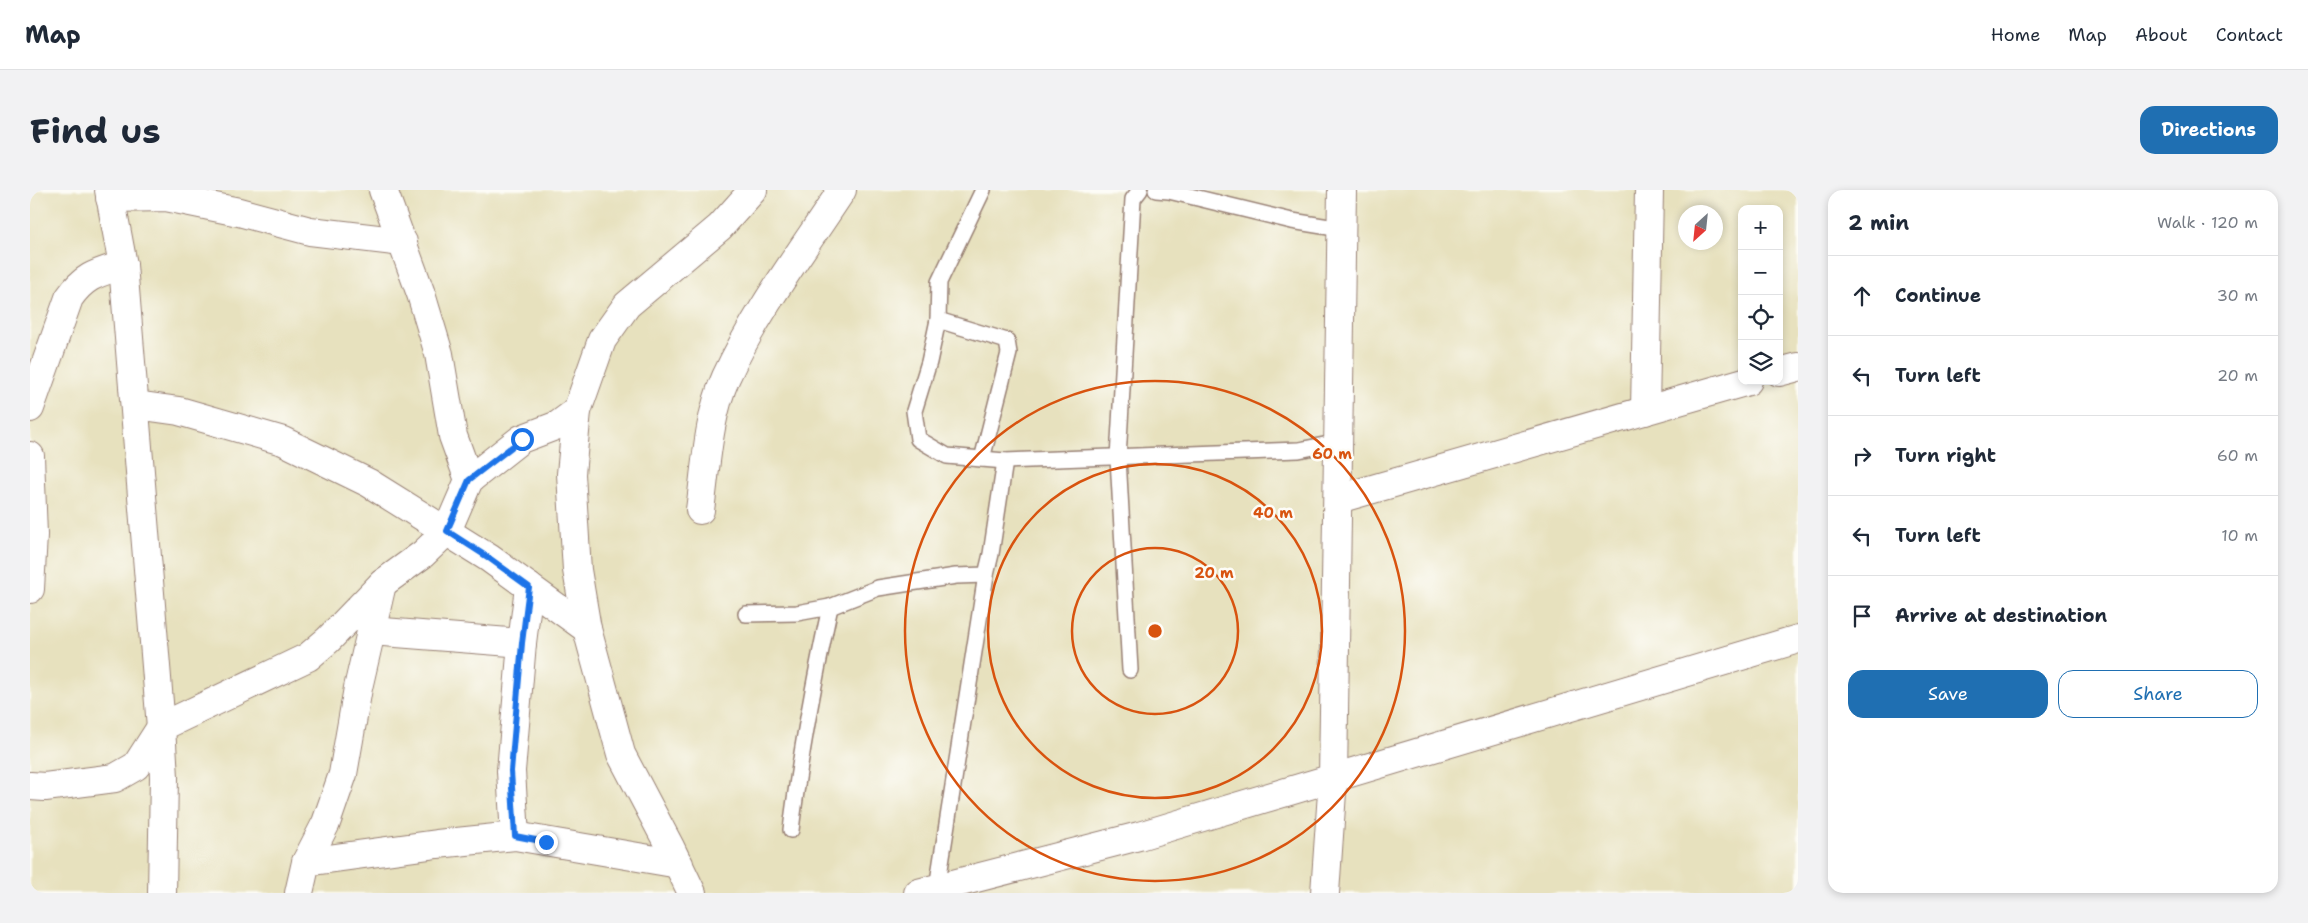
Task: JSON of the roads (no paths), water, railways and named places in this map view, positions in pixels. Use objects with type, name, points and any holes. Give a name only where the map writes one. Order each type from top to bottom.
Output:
[{"type":"street","points":[[383,190],[421,294],[439,354],[453,436],[469,480]]},
{"type":"street","points":[[692,893],[679,864],[621,754],[587,629],[577,570],[571,474],[577,411],[602,340],[627,305],[720,227],[752,190]]},
{"type":"street","points":[[700,510],[710,432],[726,378],[774,290],[842,190]]},
{"type":"street","points":[[1325,893],[1333,778],[1342,190]]},
{"type":"street","points":[[1645,410],[1650,190]]},
{"type":"street","points":[[162,893],[164,778],[161,727],[123,264],[110,194],[166,197],[230,210],[310,231],[403,242]]},
{"type":"street","points":[[30,408],[69,298],[79,283],[92,274],[123,264]]},
{"type":"street","points":[[1783,371],[1798,367]]},
{"type":"street","points":[[1338,499],[1738,384]]},
{"type":"street","points":[[136,405],[179,411],[282,441],[369,483],[489,558],[587,629]]},
{"type":"street","points":[[30,786],[45,787],[115,778],[136,766],[161,727],[308,657],[328,640],[383,582],[423,554],[447,531],[469,480],[522,439],[558,425],[577,411]]},
{"type":"street","points":[[30,456],[32,535],[30,590]]},
{"type":"street","points":[[299,893],[306,862],[326,823],[344,774],[358,688],[383,582]]},
{"type":"street","points":[[515,836],[511,771],[522,643],[529,587]]},
{"type":"street","points":[[371,631],[522,643]]},
{"type":"street","points":[[928,891],[1139,836],[1798,639]]},
{"type":"street","points":[[306,862],[437,844],[515,836],[679,864]]},
{"type":"lane","points":[[983,190],[940,282],[938,320],[914,411],[918,439],[947,456],[1005,462],[1300,450],[1339,442]]},
{"type":"lane","points":[[1130,670],[1118,458],[1133,199],[1140,190]]},
{"type":"lane","points":[[1156,190],[1170,191],[1292,221],[1341,229]]},
{"type":"lane","points":[[938,320],[1007,341],[1009,353],[982,459]]},
{"type":"lane","points":[[928,891],[986,575],[992,554],[1005,462]]},
{"type":"lane","points":[[746,614],[796,613],[830,607],[878,588],[956,576],[986,575]]},
{"type":"lane","points":[[791,830],[810,701],[830,607]]}]
